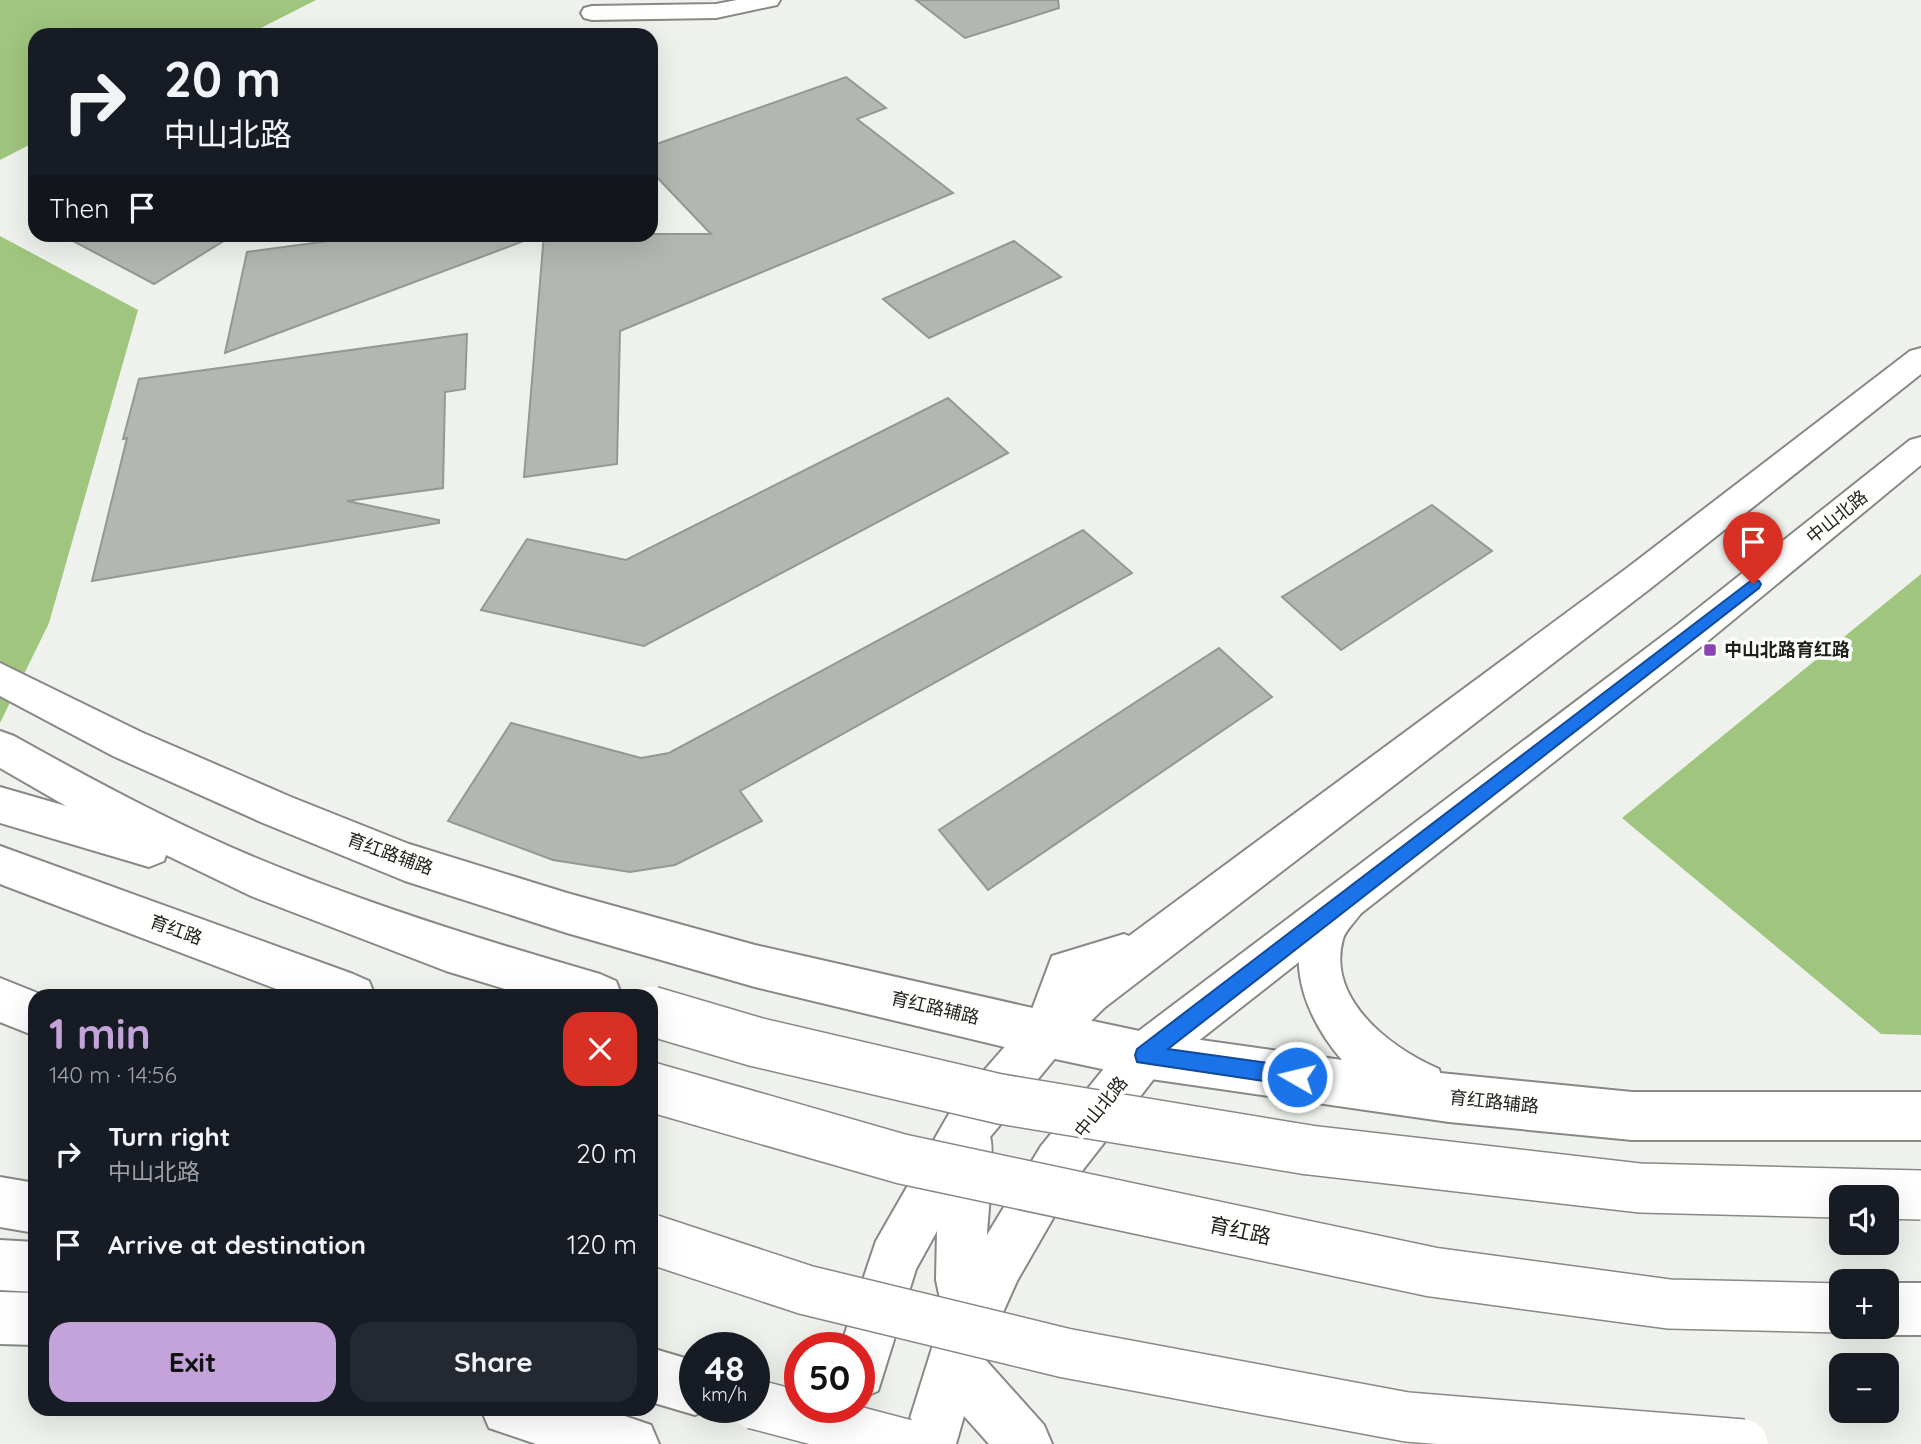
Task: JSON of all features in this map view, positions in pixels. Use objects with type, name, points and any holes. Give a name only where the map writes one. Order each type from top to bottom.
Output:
[{"type":"main road","points":[[592,13],[716,11],[769,0]]},
{"type":"main road","points":[[1026,1444],[953,1363],[969,1313],[962,1280],[965,1169],[974,1121],[1046,1034],[1068,971],[1142,949],[1297,837],[1921,358]]},
{"type":"main road","name":"中山北路","points":[[929,1444],[953,1363],[999,1263],[1058,1163],[1144,1055],[1690,635],[1921,449]]},
{"type":"main road","name":"育红路辅路","points":[[0,678],[127,744],[277,810],[405,862],[567,914],[755,965],[1046,1034],[1144,1055],[1449,1098],[1632,1116],[1921,1116]]},
{"type":"main road","points":[[0,748],[97,803],[265,882]]},
{"type":"main road","points":[[0,805],[265,882],[446,950],[577,989]]},
{"type":"main road","name":"育红路","points":[[0,865],[334,989]]},
{"type":"main road","points":[[1353,896],[1328,922],[1319,948],[1322,977],[1338,1018],[1377,1062],[1394,1073],[1449,1098]]},
{"type":"main road","points":[[0,1000],[28,1011]]},
{"type":"main road","points":[[658,1013],[756,1042],[1000,1100],[1309,1150],[1640,1188],[1921,1195]]},
{"type":"main road","points":[[871,1332],[894,1259],[971,1122],[1046,1034]]},
{"type":"main road","name":"育红路","points":[[658,1089],[902,1159],[1432,1272],[1669,1304],[1829,1308]]},
{"type":"main road","points":[[0,1202],[28,1207]]},
{"type":"main road","points":[[658,1242],[806,1290],[1065,1353],[1407,1417],[1743,1444]]},
{"type":"main road","points":[[0,1265],[28,1267]]},
{"type":"main road","points":[[1899,1308],[1921,1309]]},
{"type":"main road","points":[[0,1318],[28,1319]]},
{"type":"main road","points":[[658,1379],[679,1384]]},
{"type":"main road","points":[[770,1408],[905,1444]]},
{"type":"main road","points":[[533,1416],[632,1444]]},
{"type":"main road","points":[[837,1444],[843,1423]]},
{"type":"green space","points":[[0,0],[316,0],[261,28],[28,28],[28,146],[0,160]]},
{"type":"green space","points":[[0,236],[138,310],[49,623],[0,723]]},
{"type":"green space","points":[[1921,574],[1921,1035],[1881,1034],[1622,818]]},
{"type":"building","points":[[916,0],[1058,0],[1059,8],[965,38]]},
{"type":"building","points":[[846,77],[886,108],[857,119],[953,193],[620,331],[617,464],[524,477],[543,242],[658,242],[658,234],[711,234],[658,178],[658,144]]},
{"type":"building","points":[[1014,241],[1061,277],[929,338],[883,299]]},
{"type":"building","points":[[75,242],[222,242],[154,284]]},
{"type":"building","points":[[321,242],[521,242],[225,353],[247,252]]},
{"type":"building","points":[[467,334],[465,389],[445,392],[443,488],[347,501],[439,520],[439,523],[92,581],[139,379]]},
{"type":"building","points":[[948,398],[1008,453],[644,646],[481,610],[527,539],[626,560]]},
{"type":"building","points":[[1432,505],[1492,551],[1341,650],[1282,597]]},
{"type":"building","points":[[1083,530],[1132,573],[740,791],[762,821],[675,865],[630,872],[553,860],[448,821],[511,723],[641,758],[669,753]]},
{"type":"building","points":[[1219,648],[1272,697],[988,890],[939,830]]},
{"type":"place","name":"中山北路育红路","points":[[1710,650]]},
{"type":"route","points":[[1297,1077],[1144,1055],[1669,652],[1753,584]]}]
